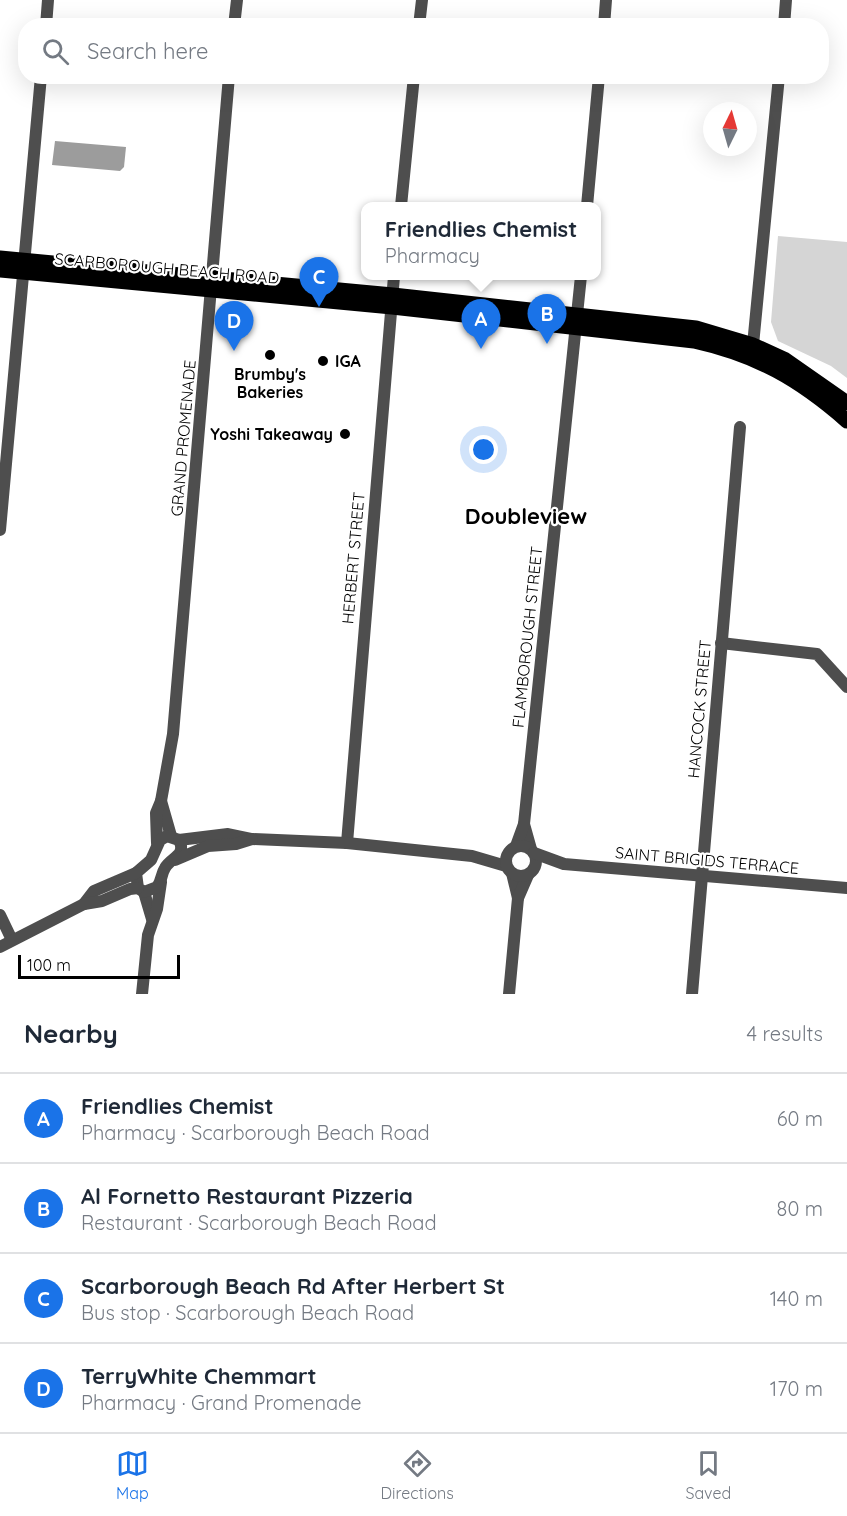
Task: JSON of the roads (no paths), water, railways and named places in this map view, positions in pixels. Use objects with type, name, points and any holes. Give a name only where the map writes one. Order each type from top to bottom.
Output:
[{"type":"main road","name":"SCARBOROUGH BEACH ROAD","points":[[0,258],[22,266],[577,320],[696,328],[753,345],[793,365],[847,403]]},
{"type":"main road","name":"SCARBOROUGH BEACH ROAD","points":[[0,270],[22,266]]},
{"type":"main road","name":"SCARBOROUGH BEACH ROAD","points":[[577,320],[723,347],[780,370],[814,392],[847,421]]},
{"type":"street","points":[[47,18],[48,0]]},
{"type":"street","points":[[235,18],[237,0]]},
{"type":"street","points":[[420,18],[422,0]]},
{"type":"street","points":[[605,18],[606,0]]},
{"type":"street","points":[[785,18],[786,0]]},
{"type":"street","points":[[0,530],[40,84]]},
{"type":"street","name":"GRAND PROMENADE","points":[[157,843],[156,813],[161,801],[163,775],[173,734],[228,84]]},
{"type":"street","points":[[401,202],[413,84]]},
{"type":"street","points":[[587,202],[598,84]]},
{"type":"street","points":[[753,345],[778,84]]},
{"type":"street","name":"HERBERT STREET","points":[[347,843],[394,280]]},
{"type":"street","name":"FLAMBOROUGH STREET","points":[[509,870],[512,849],[524,824],[581,280]]},
{"type":"street","name":"HANCOCK STREET","points":[[692,994],[740,427]]},
{"type":"street","points":[[721,643],[817,654],[847,687]]},
{"type":"street","name":"GRAND PROMENADE","points":[[161,801],[175,838]]},
{"type":"street","name":"FLAMBOROUGH STREET","points":[[524,824],[532,851]]},
{"type":"street","points":[[84,904],[94,891],[136,873],[151,860],[157,843],[163,837],[228,834],[252,839],[347,843],[472,856],[509,870],[518,898]]},
{"type":"street","points":[[175,838],[181,850],[176,860]]},
{"type":"street","points":[[142,994],[148,935],[157,909],[166,866],[208,846],[236,844],[252,839]]},
{"type":"street","points":[[472,856],[512,849]]},
{"type":"street","name":"SAINT BRIGIDS TERRACE","points":[[512,849],[532,851],[564,864],[847,888]]},
{"type":"street","points":[[509,994],[518,898],[536,862],[532,851]]},
{"type":"street","name":"SAINT BRIGIDS TERRACE","points":[[509,870],[530,873],[564,864]]},
{"type":"street","points":[[136,873],[152,919]]},
{"type":"street","points":[[0,947],[84,904],[102,901],[130,888],[152,890],[161,882]]},
{"type":"street","points":[[0,915],[12,940]]},
{"type":"place","name":"Scarborough Beach Rd After Herbert St","points":[[319,307]]},
{"type":"place","name":"Al Fornetto Restaurant Pizzeria","points":[[547,344]]},
{"type":"place","name":"Friendlies Chemist","points":[[481,349]]},
{"type":"place","name":"TerryWhite Chemmart","points":[[234,351]]},
{"type":"place","name":"Brumby's Bakeries","points":[[270,355]]},
{"type":"place","name":"IGA","points":[[323,361]]},
{"type":"place","name":"Yoshi Takeaway","points":[[345,434]]},
{"type":"district","name":"Doubleview","points":[[526,516]]}]
